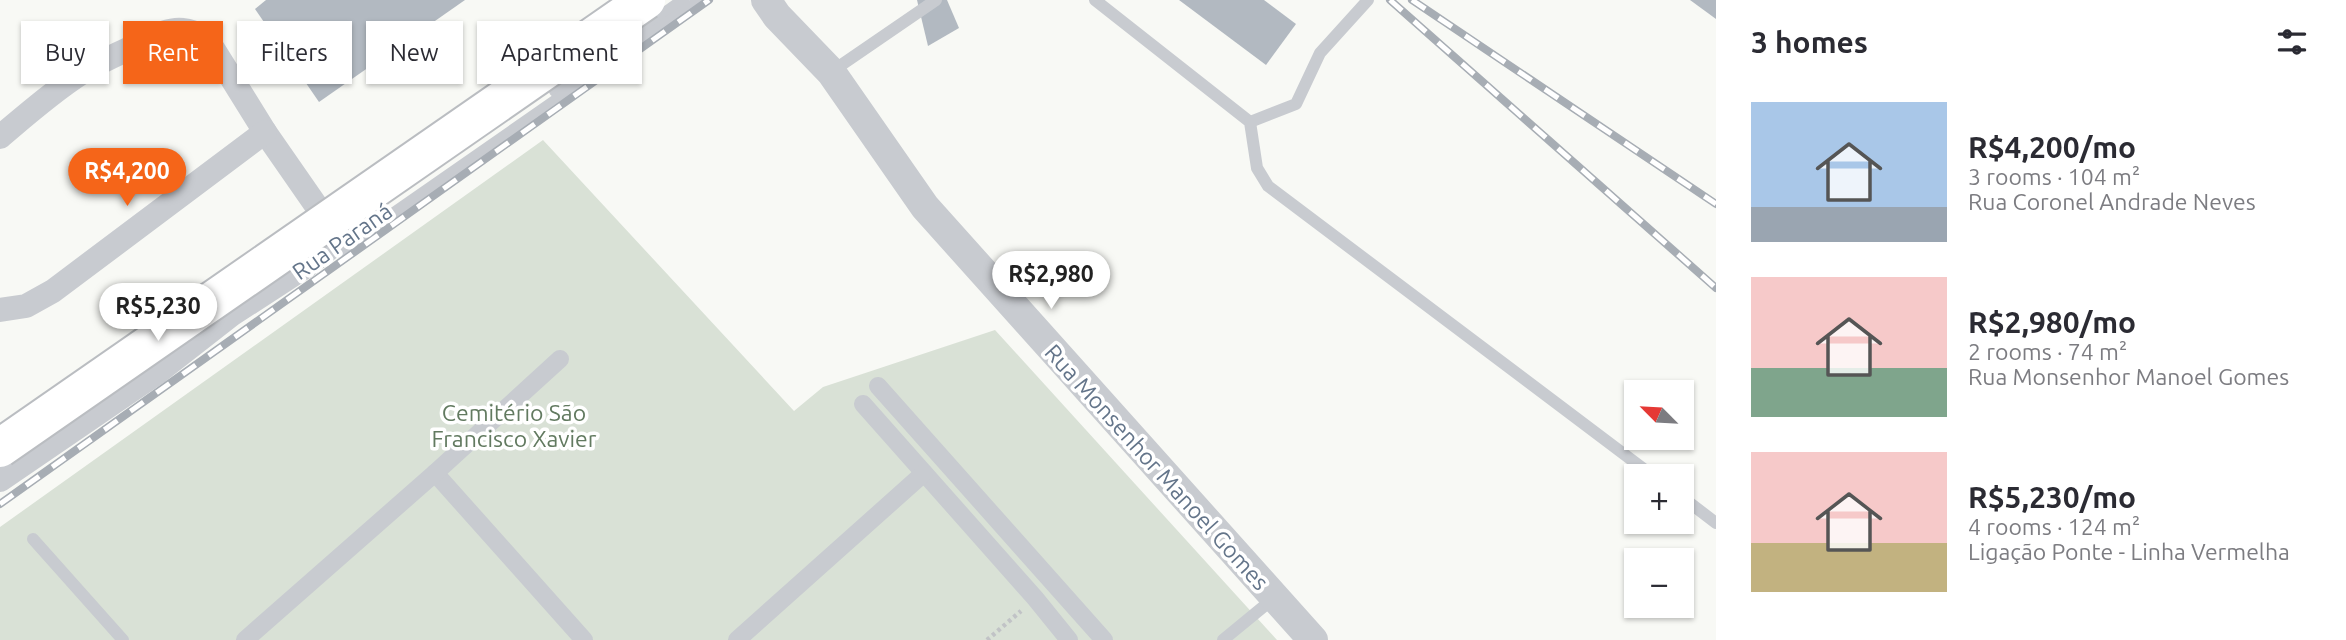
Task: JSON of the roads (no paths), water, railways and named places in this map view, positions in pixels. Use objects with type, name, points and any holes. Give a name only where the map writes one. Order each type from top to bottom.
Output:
[{"type":"highway","points":[[0,448],[646,0]]},
{"type":"street","name":"Rua Monsenhor Manoel Gomes","points":[[766,0],[777,16],[831,72],[925,207],[1313,640]]},
{"type":"street","points":[[0,137],[82,72],[172,30],[192,32],[206,40],[265,132],[340,240]]},
{"type":"street","points":[[0,310],[26,306],[54,291],[265,132]]},
{"type":"street","name":"Rua Paraná","points":[[0,481],[340,240]]},
{"type":"street","points":[[245,640],[560,359]]},
{"type":"street","points":[[878,386],[1104,640]]},
{"type":"street","points":[[863,404],[1069,640]]},
{"type":"street","points":[[435,473],[584,640]]},
{"type":"street","points":[[737,640],[924,473]]},
{"type":"lane","name":"Rua Paraná","points":[[340,240],[374,219],[683,0]]},
{"type":"lane","points":[[0,489],[700,0]]},
{"type":"lane","points":[[831,72],[936,0]]},
{"type":"lane","points":[[1095,0],[1250,122],[1257,168],[1268,186],[1637,464]]},
{"type":"lane","points":[[1250,122],[1296,104],[1320,53],[1368,0]]},
{"type":"lane","points":[[1694,506],[1716,523]]},
{"type":"lane","points":[[33,539],[123,640]]},
{"type":"lane","points":[[1223,640],[1275,597]]},
{"type":"railway","points":[[0,504],[709,0]]},
{"type":"railway","points":[[1390,0],[1716,288]]},
{"type":"railway","points":[[1412,0],[1716,204]]},
{"type":"park label","name":"Cemitério São Francisco Xavier","points":[[514,425]]}]
